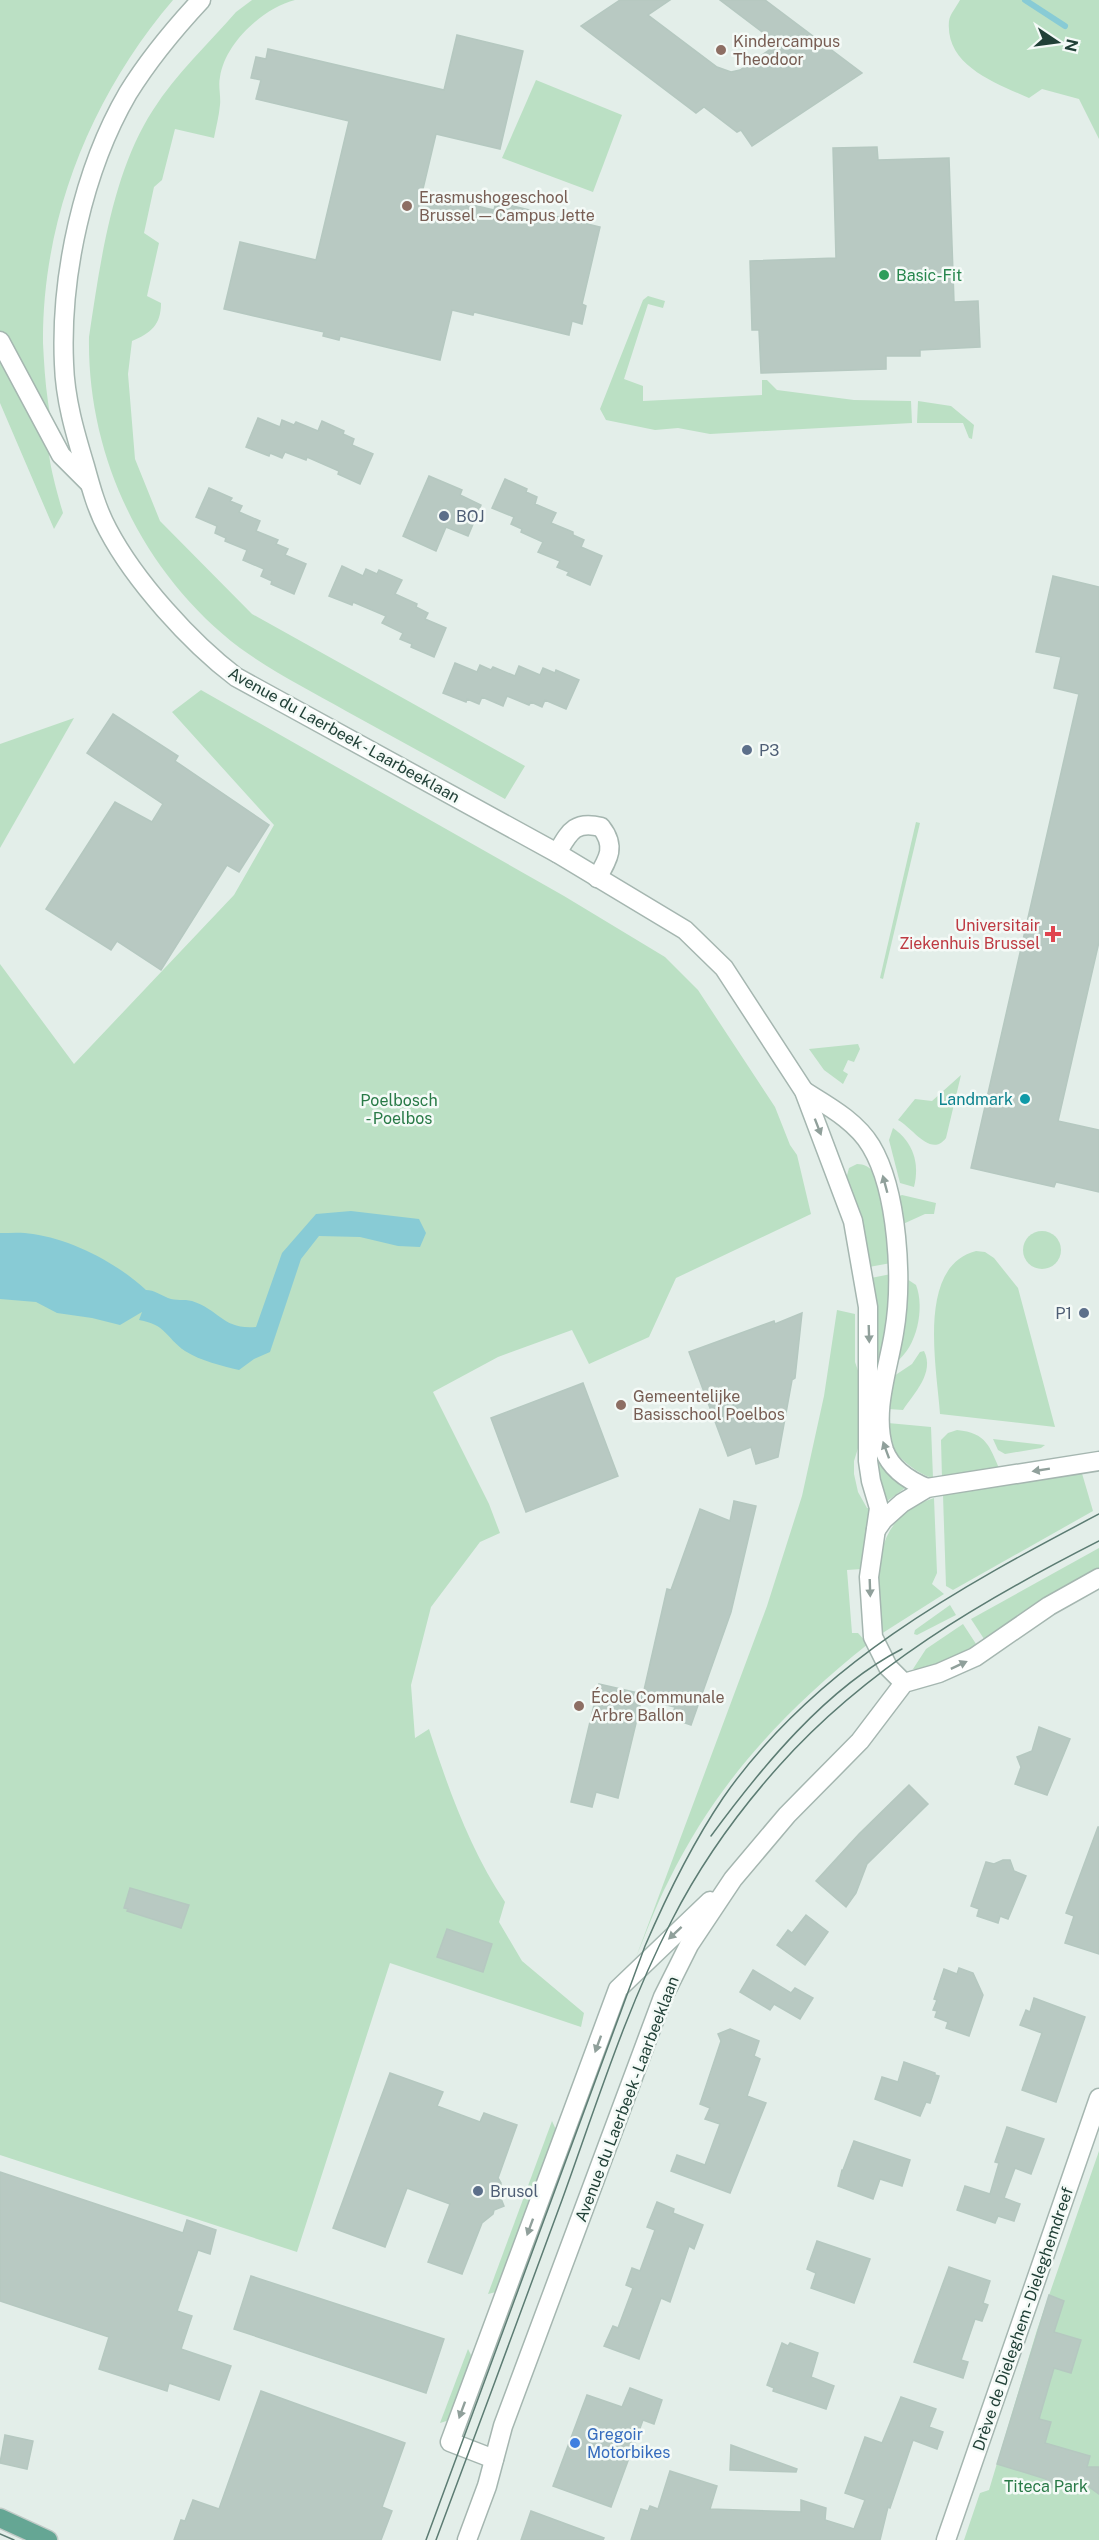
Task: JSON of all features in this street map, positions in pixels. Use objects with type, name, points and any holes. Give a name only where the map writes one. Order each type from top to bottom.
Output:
[{"type":"main road","points":[[0,2518],[48,2540]]},
{"type":"street","name":"Avenue du Laerbeek - Laarbeeklaan","points":[[201,0],[165,39],[128,94],[105,142],[77,226],[67,289],[64,365],[72,426],[108,530],[124,556],[172,617],[218,664],[236,677],[557,853],[685,930],[724,968],[804,1091],[853,1221],[864,1274],[870,1340],[868,1461],[879,1508],[869,1577],[873,1636],[888,1667],[904,1683],[860,1741],[787,1815],[733,1879],[689,1945],[663,1997],[503,2426],[487,2486],[467,2540]]},
{"type":"street","points":[[0,341],[61,455],[90,483]]},
{"type":"street","points":[[557,853],[575,827],[585,824],[600,827],[610,843],[611,852],[597,878]]},
{"type":"street","name":"Avenue du Laerbeek - Laarbeeklaan","points":[[804,1091],[852,1124],[870,1144],[880,1164],[894,1223],[898,1299],[894,1334],[883,1383],[881,1432],[884,1450],[894,1465],[909,1479],[927,1488]]},
{"type":"street","points":[[876,1530],[902,1503],[927,1488],[1099,1461]]},
{"type":"street","points":[[904,1683],[939,1673],[975,1657],[1049,1606],[1099,1578]]},
{"type":"street","points":[[494,2459],[450,2442],[618,1989],[657,1949],[733,1879]]},
{"type":"street","name":"Drève de Dieleghem - Dieleghemdreef","points":[[946,2540],[1099,2098]]},
{"type":"green space","points":[[0,0],[173,0],[144,37],[118,76],[77,160],[62,204],[45,296],[43,343],[47,395],[54,433],[49,452],[63,513],[54,529],[0,403]]},
{"type":"green space","points":[[252,0],[295,0],[270,11],[237,40],[223,64],[219,84],[220,105],[214,138],[175,129],[162,180],[154,187],[144,233],[159,243],[147,296],[161,303],[161,311],[154,327],[145,335],[132,341],[128,374],[135,459],[160,521],[252,614],[525,766],[505,799],[292,681],[240,648],[206,619],[176,586],[150,549],[128,510],[111,469],[98,426],[91,382],[89,337],[103,250],[118,190],[139,135],[162,97],[236,12]]},
{"type":"green space","points":[[960,0],[1099,0],[1099,139],[1079,99],[1042,89],[1029,98],[988,79],[964,61],[955,50],[950,37],[949,21]]},
{"type":"green space","points":[[536,80],[622,115],[593,192],[502,158]]},
{"type":"green space","points":[[648,296],[665,301],[663,308],[648,304],[624,379],[643,386],[643,401],[762,395],[762,380],[767,380],[777,390],[854,400],[911,401],[912,423],[710,434],[678,428],[655,430],[606,420],[600,409],[643,300]]},
{"type":"green space","points":[[918,401],[951,406],[974,425],[972,439],[969,438],[963,423],[917,423]]},
{"type":"green space","name":"Poelbosch - Poelbos","points":[[201,690],[564,896],[665,957],[698,990],[775,1107],[790,1145],[797,1155],[811,1214],[676,1278],[649,1337],[589,1364],[572,1330],[498,1357],[433,1392],[489,1504],[500,1533],[480,1542],[431,1607],[411,1685],[415,1738],[429,1729],[452,1796],[471,1840],[505,1902],[499,1922],[522,1961],[584,2013],[581,2027],[390,1963],[297,2252],[0,2155],[0,964],[74,1064],[234,895],[274,825],[172,712]]},
{"type":"green space","points":[[74,718],[0,848],[0,744]]},
{"type":"green space","points":[[916,822],[920,823],[883,979],[880,978]]},
{"type":"green space","points":[[858,1044],[860,1049],[854,1062],[848,1060],[843,1071],[848,1074],[843,1084],[824,1070],[809,1049]]},
{"type":"green space","points":[[961,1075],[946,1138],[940,1143],[934,1145],[922,1140],[898,1120],[915,1099],[932,1101]]},
{"type":"green space","points":[[893,1128],[906,1140],[913,1154],[916,1170],[914,1187],[900,1183],[889,1140]]},
{"type":"green space","points":[[857,1164],[871,1169],[878,1181],[886,1216],[891,1263],[869,1267],[846,1179],[849,1168]]},
{"type":"green space","points":[[902,1195],[936,1203],[934,1214],[925,1214],[903,1224],[897,1197]]},
{"type":"green space","points":[[1042,1231],[1055,1237],[1061,1250],[1055,1263],[1042,1269],[1029,1263],[1023,1250],[1029,1237]]},
{"type":"green space","points":[[976,1251],[985,1252],[994,1258],[1018,1288],[1055,1427],[940,1414],[934,1347],[937,1297],[945,1276],[957,1260]]},
{"type":"green space","points":[[891,1274],[891,1298],[878,1370],[871,1278]]},
{"type":"green space","points":[[904,1277],[916,1285],[919,1294],[919,1316],[909,1347],[896,1362]]},
{"type":"green space","points":[[837,1310],[855,1314],[855,1362],[862,1382],[859,1445],[854,1461],[854,1474],[858,1492],[867,1508],[871,1508],[862,1569],[847,1570],[852,1633],[858,1633],[868,1644],[781,1722],[731,1780],[688,1844],[655,1909],[635,1960],[767,1606],[802,1496],[824,1396]]},
{"type":"green space","points":[[924,1351],[927,1367],[922,1382],[903,1410],[888,1409],[891,1378],[912,1364],[920,1352]]},
{"type":"green space","points":[[888,1423],[931,1427],[933,1478],[916,1470],[894,1451],[889,1441]]},
{"type":"green space","points":[[957,1430],[975,1434],[986,1442],[1000,1470],[942,1479],[941,1440],[948,1433]]},
{"type":"green space","points":[[993,1439],[1045,1445],[1041,1448],[1005,1454],[998,1450]]},
{"type":"green space","points":[[878,1458],[905,1488],[886,1502],[880,1488],[876,1460]]},
{"type":"green space","points":[[1081,1470],[1093,1511],[953,1590],[946,1586],[943,1495]]},
{"type":"green space","points":[[934,1498],[937,1573],[932,1584],[944,1594],[881,1634],[879,1572],[881,1553],[887,1536],[897,1520],[913,1508]]},
{"type":"green space","points":[[1099,1548],[1099,1570],[986,1642],[971,1619]]},
{"type":"green space","points":[[950,1605],[956,1615],[917,1635],[914,1634],[915,1630]]},
{"type":"green space","points":[[963,1624],[978,1647],[938,1666],[913,1669],[926,1649]]},
{"type":"green space","points":[[552,2121],[558,2134],[500,2291],[488,2294]]},
{"type":"green space","name":"Titeca Park","points":[[1099,2151],[1099,2540],[964,2540],[980,2493],[989,2490],[1037,2330]]},
{"type":"green space","points":[[468,2349],[474,2361],[453,2419],[440,2423]]},
{"type":"water","points":[[351,1211],[419,1219],[426,1233],[420,1247],[398,1246],[360,1237],[319,1236],[301,1259],[270,1352],[254,1359],[239,1370],[191,1355],[178,1346],[161,1328],[139,1320],[142,1312],[120,1325],[57,1313],[36,1302],[0,1299],[0,1233],[29,1233],[63,1241],[94,1254],[122,1271],[146,1290],[171,1299],[192,1301],[236,1325],[256,1327],[282,1253],[316,1214]]},
{"type":"building","name":"Kindercampus Theodoor","points":[[620,0],[670,0],[648,15],[717,67],[731,72],[740,70],[778,44],[720,0],[765,0],[862,73],[752,146],[741,130],[737,132],[704,107],[696,113],[581,26]]},
{"type":"building","points":[[457,35],[523,51],[500,149],[436,134],[422,193],[494,210],[496,202],[600,227],[582,304],[586,306],[582,324],[572,321],[569,335],[474,312],[473,315],[452,310],[440,360],[340,336],[339,340],[323,336],[324,332],[224,309],[240,242],[316,260],[349,121],[256,99],[261,80],[251,78],[256,57],[266,59],[268,49],[444,90]]},
{"type":"building","points":[[877,147],[878,160],[949,158],[954,302],[978,301],[980,347],[920,350],[920,356],[886,356],[886,369],[761,373],[759,330],[752,330],[750,261],[836,258],[833,148]]},
{"type":"building","points":[[258,418],[280,427],[282,420],[294,425],[296,422],[318,431],[322,421],[344,431],[343,434],[354,439],[352,445],[373,454],[360,484],[338,474],[339,471],[307,457],[306,460],[285,452],[282,458],[270,453],[269,456],[246,447]]},
{"type":"building","name":"BOJ","points":[[429,476],[462,490],[460,495],[481,505],[468,536],[446,527],[436,551],[403,536]]},
{"type":"building","points":[[505,479],[527,489],[526,492],[537,497],[535,504],[556,513],[551,523],[573,532],[573,535],[584,540],[581,547],[602,556],[590,585],[567,575],[569,572],[557,567],[560,561],[538,552],[543,542],[521,532],[522,529],[511,524],[514,517],[492,508]]},
{"type":"building","points":[[209,488],[232,498],[230,501],[242,506],[239,512],[260,521],[256,531],[278,540],[276,544],[288,549],[285,555],[306,564],[294,594],[271,584],[272,581],[261,576],[264,569],[243,560],[247,550],[225,541],[226,538],[215,533],[217,526],[196,517]]},
{"type":"building","points":[[342,566],[363,576],[366,569],[377,574],[379,570],[402,580],[395,594],[417,604],[416,607],[428,613],[425,619],[446,628],[434,657],[411,647],[412,644],[400,639],[403,633],[382,623],[386,616],[353,602],[352,605],[329,596]]},
{"type":"building","points":[[1053,576],[1099,587],[1099,942],[1058,1121],[1099,1130],[1099,1192],[1056,1182],[1054,1187],[971,1168],[1079,694],[1054,688],[1061,657],[1036,652]]},
{"type":"building","points":[[455,663],[477,672],[480,665],[491,670],[493,667],[515,676],[519,666],[540,675],[543,668],[555,673],[556,670],[579,680],[566,709],[545,700],[542,707],[531,702],[529,705],[507,696],[503,706],[482,697],[479,704],[467,699],[466,702],[443,693]]},
{"type":"building","points":[[113,714],[178,756],[175,761],[269,825],[239,872],[227,865],[161,970],[117,941],[111,950],[46,909],[115,802],[152,822],[163,804],[87,753]]},
{"type":"building","points":[[802,1313],[795,1378],[792,1380],[778,1457],[756,1464],[751,1447],[728,1456],[689,1352]]},
{"type":"building","points":[[583,1383],[618,1476],[526,1512],[491,1418]]},
{"type":"building","points":[[734,1501],[756,1506],[731,1612],[691,1725],[671,1718],[675,1707],[642,1699],[667,1589],[671,1590],[700,1509],[730,1521]]},
{"type":"building","points":[[599,1684],[643,1694],[618,1798],[596,1792],[592,1807],[571,1802]]},
{"type":"building","points":[[1039,1727],[1070,1739],[1047,1795],[1015,1784],[1021,1767],[1017,1757],[1032,1751]]},
{"type":"building","points":[[909,1785],[928,1804],[867,1864],[856,1893],[846,1907],[816,1881],[859,1834]]},
{"type":"building","points":[[1098,1827],[1099,1954],[1065,1943],[1074,1916],[1066,1913]]},
{"type":"building","points":[[1010,1860],[1014,1871],[1026,1876],[1008,1919],[1000,1916],[998,1923],[977,1916],[979,1909],[971,1906],[986,1862],[994,1864]]},
{"type":"building","points":[[130,1888],[189,1905],[181,1928],[127,1911],[128,1909],[124,1908]]},
{"type":"building","points":[[806,1915],[828,1932],[805,1965],[777,1945],[788,1930],[792,1933]]},
{"type":"building","points":[[447,1929],[492,1944],[483,1972],[437,1957]]},
{"type":"building","points":[[959,1968],[973,1973],[983,1995],[969,2036],[946,2028],[948,2022],[935,2017],[937,2011],[933,2010],[937,2000],[934,1999],[944,1969],[957,1974]]},
{"type":"building","points":[[753,1970],[791,1993],[795,1988],[813,1998],[800,2019],[774,2004],[770,2010],[740,1992]]},
{"type":"building","points":[[1034,1998],[1085,2017],[1056,2102],[1022,2090],[1042,2033],[1020,2025],[1026,2010],[1030,2012]]},
{"type":"building","points":[[730,2029],[759,2041],[754,2056],[760,2059],[747,2096],[766,2103],[730,2193],[671,2171],[677,2155],[705,2165],[720,2124],[705,2119],[710,2108],[700,2104],[721,2041],[718,2034]]},
{"type":"building","points":[[904,2062],[939,2076],[930,2103],[926,2102],[920,2116],[875,2099],[882,2077],[898,2082]]},
{"type":"building","points":[[390,2073],[443,2092],[437,2106],[480,2122],[484,2113],[517,2125],[498,2178],[501,2183],[500,2196],[504,2206],[494,2210],[493,2214],[482,2223],[462,2274],[428,2262],[450,2204],[407,2188],[385,2247],[333,2228]]},
{"type":"building","points":[[1007,2127],[1044,2139],[1031,2174],[1015,2168],[1004,2198],[1020,2204],[1014,2221],[998,2216],[995,2223],[957,2210],[965,2186],[990,2194],[999,2163],[995,2162]]},
{"type":"building","points":[[854,2141],[910,2160],[902,2186],[880,2179],[873,2199],[838,2186]]},
{"type":"building","points":[[0,2172],[183,2233],[187,2220],[216,2230],[210,2254],[198,2250],[177,2311],[192,2316],[181,2349],[231,2366],[219,2400],[169,2383],[167,2391],[99,2369],[109,2337],[0,2301]]},
{"type":"building","points":[[657,2202],[674,2209],[673,2213],[703,2225],[694,2249],[689,2246],[670,2302],[661,2298],[639,2359],[604,2346],[613,2326],[618,2328],[633,2288],[626,2285],[632,2268],[640,2271],[655,2230],[647,2227]]},
{"type":"building","points":[[817,2241],[870,2259],[854,2303],[811,2288],[816,2273],[807,2269]]},
{"type":"building","points":[[949,2267],[990,2281],[983,2303],[988,2305],[982,2321],[975,2319],[961,2360],[968,2362],[963,2378],[914,2362]]},
{"type":"building","points":[[251,2276],[444,2339],[426,2393],[234,2329]]},
{"type":"building","points":[[1049,2295],[1064,2301],[1054,2332],[1081,2340],[1071,2373],[1054,2368],[1039,2419],[1051,2422],[1045,2443],[1090,2456],[1087,2467],[1099,2467],[1099,2494],[1082,2482],[1079,2491],[1044,2485],[1046,2479],[997,2464]]},
{"type":"building","points":[[782,2343],[788,2346],[790,2343],[818,2353],[811,2377],[834,2386],[826,2409],[773,2391],[774,2388],[767,2385]]},
{"type":"building","points":[[630,2388],[662,2400],[654,2424],[643,2420],[611,2507],[553,2486],[587,2395],[622,2407]]},
{"type":"building","points":[[261,2391],[405,2443],[382,2507],[392,2511],[381,2540],[174,2540],[181,2520],[185,2521],[193,2500],[219,2509]]},
{"type":"building","points":[[901,2397],[936,2409],[929,2427],[943,2432],[937,2449],[913,2440],[890,2508],[888,2507],[880,2540],[631,2540],[641,2509],[648,2511],[650,2506],[658,2509],[670,2471],[717,2486],[710,2509],[801,2512],[801,2500],[826,2508],[825,2520],[854,2529],[865,2500],[845,2493],[865,2437],[882,2443]]},
{"type":"building","points":[[5,2435],[33,2441],[27,2469],[0,2463]]},
{"type":"building","points":[[731,2445],[797,2469],[796,2472],[730,2470]]},
{"type":"building","points":[[531,2511],[604,2538],[603,2540],[521,2540]]},
{"type":"waterway","points":[[1025,0],[1065,26]]},
{"type":"tram line","points":[[426,2540],[645,1946],[681,1870],[723,1798],[760,1751],[801,1708],[845,1669],[943,1601],[1099,1514]]},
{"type":"tram line","points":[[436,2540],[626,2023],[655,1954],[707,1859],[748,1802],[779,1766],[849,1698],[888,1667],[970,1612],[1099,1541]]},
{"type":"tram line","points":[[711,1836],[773,1757],[821,1707],[874,1665],[902,1649]]},
{"type":"tram line","points":[[0,2534],[14,2540]]},
{"type":"place","name":"Kindercampus Theodoor","points":[[721,50]]},
{"type":"place","name":"Erasmushogeschool Brussel — Campus Jette","points":[[407,206]]},
{"type":"place","name":"Basic-Fit","points":[[884,275]]},
{"type":"place","name":"BOJ","points":[[444,516]]},
{"type":"place","name":"P3","points":[[747,750]]},
{"type":"place","name":"Universitair Ziekenhuis Brussel","points":[[1053,934]]},
{"type":"place","name":"Landmark","points":[[1025,1099]]},
{"type":"place","name":"P1","points":[[1084,1313]]},
{"type":"place","name":"Gemeentelijke Basisschool Poelbos","points":[[621,1405]]},
{"type":"place","name":"École Communale Arbre Ballon","points":[[579,1706]]},
{"type":"place","name":"Brusol","points":[[478,2191]]},
{"type":"place","name":"Gregoir Motorbikes","points":[[575,2443]]}]
